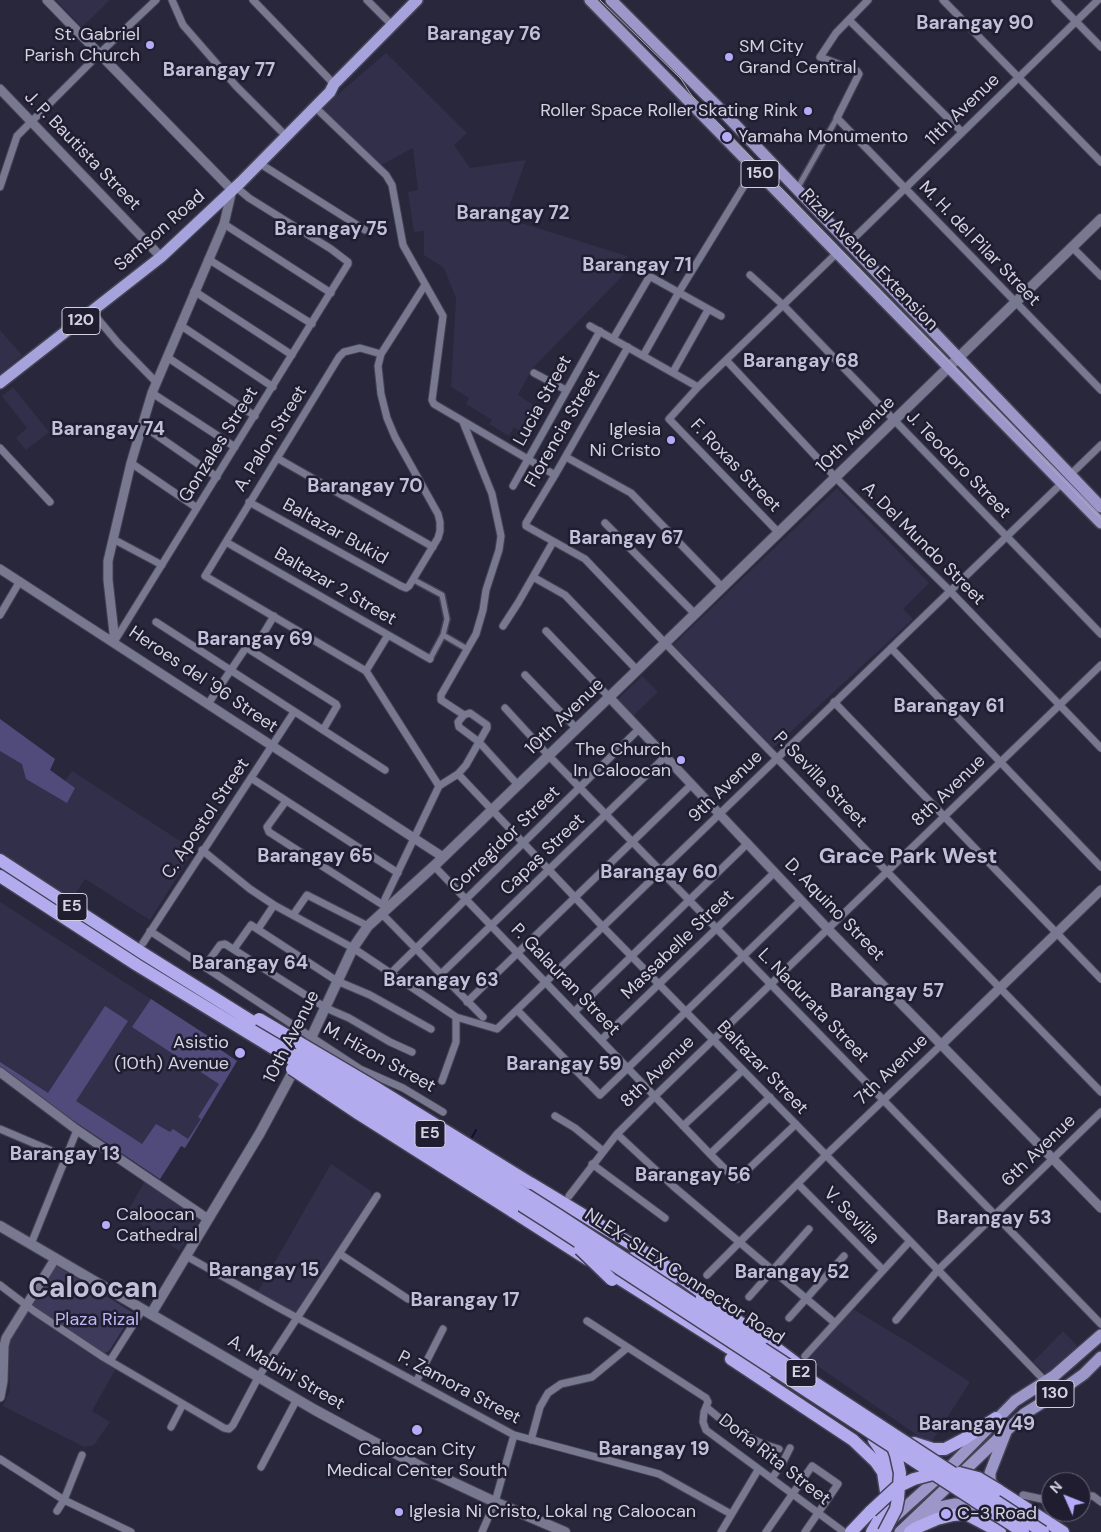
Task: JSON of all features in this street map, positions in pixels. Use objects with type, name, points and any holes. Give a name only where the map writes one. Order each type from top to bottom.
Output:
[{"type":"highway","name":"Samson Road","points":[[0,383],[161,257],[260,163],[416,0]]},
{"type":"highway","name":"Samson Road","points":[[332,88],[338,88],[427,0]]},
{"type":"highway","name":"E5","points":[[0,860],[144,948],[555,1220]]},
{"type":"highway","name":"E5","points":[[0,876],[137,965],[555,1220]]},
{"type":"highway","points":[[144,948],[656,1259],[817,1379],[955,1470]]},
{"type":"highway","points":[[137,965],[359,1114],[932,1477]]},
{"type":"highway","points":[[555,1220],[577,1246],[612,1280],[853,1440],[865,1450],[883,1472],[886,1484],[887,1498],[885,1507],[875,1532]]},
{"type":"highway","points":[[555,1220],[684,1286],[869,1410],[890,1440],[896,1454],[900,1473],[896,1510],[884,1532]]},
{"type":"highway","name":"NLEX-SLEX Connector Road","points":[[555,1220],[1023,1532]]},
{"type":"highway","name":"NLEX-SLEX Connector Road","points":[[555,1220],[1043,1532]]},
{"type":"highway","points":[[806,1396],[817,1379]]},
{"type":"highway","points":[[914,1443],[933,1449],[945,1449],[964,1440],[996,1418]]},
{"type":"highway","points":[[874,1440],[889,1462],[894,1480],[894,1496],[889,1511],[875,1532]]},
{"type":"highway","points":[[850,1532],[897,1487],[914,1479],[932,1477],[935,1473],[956,1472],[978,1478],[1063,1532]]},
{"type":"highway","points":[[904,1532],[953,1514],[966,1514],[1000,1532]]},
{"type":"main road","name":"Rizal Avenue Extension","points":[[590,0],[949,367],[1066,479],[1101,507]]},
{"type":"main road","name":"Rizal Avenue Extension","points":[[611,0],[723,111],[959,357],[1066,479],[1101,523]]},
{"type":"main road","name":"10th Avenue","points":[[147,1312],[186,1256],[260,1133],[311,1038],[353,948],[368,926],[518,785],[1101,219]]},
{"type":"main road","name":"A. Mabini Street","points":[[0,1226],[297,1399],[410,1461],[495,1502],[565,1532]]},
{"type":"main road","name":"130","points":[[904,1532],[947,1487],[955,1470],[972,1444],[996,1418],[1015,1401],[1064,1368],[1101,1335]]},
{"type":"main road","name":"130","points":[[875,1532],[932,1477],[955,1470],[982,1453],[1007,1428],[1031,1409],[1084,1374],[1101,1357]]},
{"type":"main road","points":[[1005,1501],[992,1487],[990,1473],[1007,1428]]},
{"type":"main road","points":[[972,1444],[982,1453]]},
{"type":"main road","points":[[955,1470],[1050,1532]]},
{"type":"main road","points":[[932,1477],[1015,1532]]},
{"type":"main road","points":[[904,1532],[940,1507],[955,1504],[983,1510]]},
{"type":"street","points":[[47,0],[234,189]]},
{"type":"street","points":[[0,187],[14,140],[31,121],[156,0]]},
{"type":"street","points":[[172,0],[183,25],[236,86],[286,136]]},
{"type":"street","points":[[253,0],[332,88]]},
{"type":"street","points":[[367,0],[392,25]]},
{"type":"street","points":[[797,189],[859,74],[856,71],[820,57],[829,41],[868,0]]},
{"type":"street","points":[[944,0],[1101,162]]},
{"type":"street","points":[[1055,0],[1101,47]]},
{"type":"street","name":"11th Avenue","points":[[849,243],[1098,0]]},
{"type":"street","points":[[849,20],[962,132]]},
{"type":"street","name":"J. P. Bautista Street","points":[[0,89],[161,257]]},
{"type":"street","points":[[315,107],[390,180],[392,185],[403,245],[443,316],[432,400],[438,407],[555,475]]},
{"type":"street","name":"M. H. del Pilar Street","points":[[836,118],[1101,390]]},
{"type":"street","points":[[260,163],[365,230]]},
{"type":"street","points":[[643,356],[679,292],[755,168]]},
{"type":"street","name":"Heroes del '96 Street","points":[[234,189],[224,224],[156,382],[131,463],[108,561],[114,642],[443,857]]},
{"type":"street","name":"Gonzales Street","points":[[114,642],[348,263],[331,249],[234,189]]},
{"type":"street","points":[[224,224],[331,293]]},
{"type":"street","points":[[1072,247],[1101,276]]},
{"type":"street","points":[[590,326],[698,387],[838,252]]},
{"type":"street","points":[[208,259],[312,324]]},
{"type":"street","name":"J. Teodoro Street","points":[[750,274],[782,304],[1101,634]]},
{"type":"street","points":[[613,339],[648,279],[652,277],[721,316]]},
{"type":"street","points":[[426,285],[381,354],[378,366],[379,380],[388,418],[395,437],[438,514],[440,522],[440,530],[433,547],[414,580],[442,595],[447,619],[443,635],[430,659]]},
{"type":"street","points":[[194,291],[292,355]]},
{"type":"street","points":[[673,372],[708,310]]},
{"type":"street","points":[[92,312],[118,343],[156,382]]},
{"type":"street","points":[[180,325],[273,387]]},
{"type":"street","name":"Lucia Street","points":[[513,486],[600,331]]},
{"type":"street","name":"Florencia Street","points":[[526,526],[628,347]]},
{"type":"street","name":"A. Palon Street","points":[[274,616],[205,576],[339,357],[344,352],[360,348],[381,354]]},
{"type":"street","points":[[166,357],[254,416]]},
{"type":"street","name":"A. Del Mundo Street","points":[[726,360],[836,478],[950,591],[1101,748]]},
{"type":"street","points":[[534,372],[566,390]]},
{"type":"street","name":"F. Roxas Street","points":[[698,387],[669,419],[779,533]]},
{"type":"street","points":[[152,393],[235,447]]},
{"type":"street","points":[[463,421],[492,494],[501,536],[499,550],[486,590],[476,634],[441,697],[464,715]]},
{"type":"street","points":[[142,425],[217,477]]},
{"type":"street","name":"9th Avenue","points":[[456,1017],[497,1030],[1101,445]]},
{"type":"street","points":[[0,448],[50,502]]},
{"type":"street","points":[[566,457],[631,494],[722,587]]},
{"type":"street","points":[[277,458],[433,547]]},
{"type":"street","points":[[131,463],[197,508]]},
{"type":"street","name":"Baltazar Bukid","points":[[249,502],[401,586],[406,588],[414,580]]},
{"type":"street","points":[[605,523],[695,614]]},
{"type":"street","name":"P. Sevilla Street","points":[[526,526],[585,559],[1101,1092]]},
{"type":"street","points":[[114,539],[162,565]]},
{"type":"street","name":"Baltazar 2 Street","points":[[226,542],[430,659]]},
{"type":"street","points":[[503,626],[553,542]]},
{"type":"street","points":[[0,568],[114,642]]},
{"type":"street","points":[[533,577],[566,595],[637,670]]},
{"type":"street","points":[[0,614],[20,581]]},
{"type":"street","points":[[257,644],[274,616],[364,669],[439,786]]},
{"type":"street","points":[[156,622],[385,770]]},
{"type":"street","name":"D. Aquino Street","points":[[546,631],[801,900],[1101,1208]]},
{"type":"street","points":[[364,669],[388,635]]},
{"type":"street","points":[[443,635],[467,649]]},
{"type":"street","points":[[208,704],[246,648],[336,704],[337,706],[323,730]]},
{"type":"street","points":[[890,648],[1101,867]]},
{"type":"street","name":"8th Avenue","points":[[569,1196],[617,1134],[655,1096],[1101,665]]},
{"type":"street","points":[[525,675],[576,728]]},
{"type":"street","points":[[834,702],[1101,979]]},
{"type":"street","name":"L. Nadurata Street","points":[[504,708],[1101,1324]]},
{"type":"street","name":"C. Apostol Street","points":[[144,948],[150,931],[294,712]]},
{"type":"street","points":[[385,909],[385,899],[439,786],[458,774],[466,765],[479,742],[487,725],[470,713],[464,715],[458,722],[459,727],[479,742],[518,785]]},
{"type":"street","name":"Corregidor Street","points":[[391,973],[639,729]]},
{"type":"street","name":"Capas Street","points":[[441,974],[666,757]]},
{"type":"street","name":"Baltazar Street","points":[[458,774],[1045,1381]]},
{"type":"street","points":[[251,778],[398,873]]},
{"type":"street","points":[[467,1002],[692,784]]},
{"type":"street","points":[[286,801],[267,827],[268,832],[385,909],[416,948],[483,1017]]},
{"type":"street","points":[[574,1012],[748,843]]},
{"type":"street","points":[[202,850],[274,906],[293,914],[353,948],[456,1017],[456,1042],[442,1081]]},
{"type":"street","name":"P. Galauran Street","points":[[434,866],[733,1177],[737,1178],[796,1124]]},
{"type":"street","name":"Massabelle Street","points":[[601,1040],[775,872]]},
{"type":"street","name":"7th Avenue","points":[[707,1276],[826,1155],[1101,890]]},
{"type":"street","points":[[293,914],[307,895],[368,926]]},
{"type":"street","points":[[518,1010],[599,1095],[801,900]]},
{"type":"street","points":[[258,929],[274,906]]},
{"type":"street","points":[[234,949],[250,925],[337,981],[370,995],[431,1029]]},
{"type":"street","name":"M. Hizon Street","points":[[150,931],[360,1069],[403,1088],[443,1112]]},
{"type":"street","points":[[205,966],[222,944],[225,944],[326,1008],[349,1018],[390,1042],[412,1052]]},
{"type":"street","points":[[683,1126],[743,1070]]},
{"type":"street","points":[[0,1072],[77,1130],[208,1219]]},
{"type":"street","points":[[710,1154],[770,1098]]},
{"type":"street","name":"6th Avenue","points":[[896,1320],[938,1270],[1101,1112]]},
{"type":"street","points":[[555,1116],[575,1128],[603,1152]]},
{"type":"street","points":[[0,1129],[66,1157]]},
{"type":"street","points":[[31,1244],[77,1130]]},
{"type":"street","points":[[617,1134],[673,1186],[835,1323]]},
{"type":"street","points":[[592,1164],[665,1218]]},
{"type":"street","name":"V. Sevilia","points":[[798,1184],[883,1270]]},
{"type":"street","points":[[0,1285],[57,1328],[183,1404],[224,1428],[229,1429],[259,1376],[377,1196]]},
{"type":"street","points":[[749,1297],[808,1228]]},
{"type":"street","points":[[805,1356],[910,1241]]},
{"type":"street","points":[[340,1254],[408,1299]]},
{"type":"street","name":"P. Zamora Street","points":[[186,1256],[296,1318],[514,1435],[659,1474],[731,1514]]},
{"type":"street","points":[[789,1318],[844,1256]]},
{"type":"street","points":[[0,1397],[6,1338],[55,1258]]},
{"type":"street","points":[[110,1361],[147,1312]]},
{"type":"street","points":[[587,1321],[706,1398],[707,1404],[729,1426],[762,1444],[779,1448]]},
{"type":"street","points":[[416,1382],[443,1329]]},
{"type":"street","points":[[531,1440],[540,1407],[548,1393],[561,1384],[592,1377],[627,1348]]},
{"type":"street","points":[[261,1467],[297,1399]]},
{"type":"street","points":[[171,1427],[183,1404]]},
{"type":"street","name":"Doña Rita Street","points":[[707,1404],[703,1422],[706,1430],[844,1532]]},
{"type":"street","points":[[482,1532],[495,1502],[514,1435]]},
{"type":"street","points":[[772,1478],[790,1448]]},
{"type":"street","points":[[58,1511],[82,1455]]},
{"type":"street","points":[[0,1458],[64,1500],[126,1531]]},
{"type":"street","points":[[766,1532],[812,1466],[838,1484],[805,1532]]},
{"type":"street","points":[[721,1532],[758,1470]]},
{"type":"street","points":[[1023,1495],[1041,1499]]},
{"type":"shaded area","points":[[56,0],[110,0],[82,27]]},
{"type":"shaded area","points":[[386,53],[467,133],[454,145],[470,168],[526,160],[505,218],[627,256],[628,270],[532,369],[518,395],[538,408],[525,434],[514,427],[509,436],[489,424],[492,420],[466,404],[469,398],[451,387],[456,298],[444,268],[424,255],[424,231],[414,232],[408,192],[418,190],[413,148],[381,165],[321,109]]},
{"type":"shaded area","points":[[0,330],[22,355],[0,374]]},
{"type":"shaded area","points":[[13,387],[49,432],[26,450],[16,438],[27,428],[2,396]]},
{"type":"shaded area","points":[[837,488],[929,583],[903,609],[913,619],[773,748],[673,645]]},
{"type":"shaded area","points":[[642,676],[658,692],[633,716],[617,700]]},
{"type":"shaded area","points":[[0,719],[55,759],[50,770],[65,781],[72,771],[194,850],[150,920],[85,879],[70,902],[0,856]]},
{"type":"shaded area","points":[[0,719],[55,759],[50,770],[75,788],[67,803],[26,779],[22,764],[0,751]]},
{"type":"shaded area","points":[[0,902],[208,1036],[205,1039],[237,1061],[185,1148],[181,1146],[160,1179],[0,1071]]},
{"type":"shaded area","points":[[151,999],[208,1036],[205,1039],[237,1061],[185,1148],[181,1146],[160,1179],[0,1071],[0,1062],[48,1093],[105,1006],[128,1021],[76,1101],[142,1144],[156,1124],[170,1132],[173,1129],[188,1139],[201,1119],[198,1117],[219,1084],[132,1027]]},
{"type":"shaded area","points":[[331,1164],[371,1191],[371,1202],[295,1314],[257,1293]]},
{"type":"shaded area","points":[[145,1181],[201,1218],[179,1251],[126,1214]]},
{"type":"shaded area","points":[[851,1308],[970,1382],[930,1444],[806,1358]]},
{"type":"shaded area","points":[[28,1312],[116,1368],[92,1411],[110,1422],[94,1445],[84,1447],[3,1406],[10,1390],[8,1342]]},
{"type":"shaded area","points":[[1063,1331],[1078,1347],[1051,1372],[1045,1373],[1033,1362]]},
{"type":"green space","name":"Plaza Rizal","points":[[55,1265],[102,1296],[103,1294],[133,1313],[109,1351],[103,1354],[29,1305]]},
{"type":"waterway","points":[[470,1141],[476,1130]]},
{"type":"tram line","points":[[600,0],[681,79],[692,96],[1101,519]]},
{"type":"place","name":"St. Gabriel Parish Church","points":[[150,45]]},
{"type":"place","name":"SM City Grand Central","points":[[729,57]]},
{"type":"place","name":"Roller Space Roller Skating Rink","points":[[808,111]]},
{"type":"place","name":"Yamaha Monumento","points":[[727,137]]},
{"type":"place","name":"Iglesia Ni Cristo","points":[[671,440]]},
{"type":"place","name":"The Church In Caloocan","points":[[681,760]]},
{"type":"place","name":"Asistio (10th) Avenue","points":[[240,1053]]},
{"type":"place","name":"Caloocan Cathedral","points":[[106,1225]]},
{"type":"place","name":"Caloocan City Medical Center South","points":[[417,1430]]},
{"type":"place","name":"Iglesia Ni Cristo, Lokal ng Caloocan","points":[[399,1512]]},
{"type":"place","name":"C-3 Road","points":[[946,1514]]},
{"type":"district","name":"Barangay 90","points":[[975,24]]},
{"type":"district","name":"Barangay 76","points":[[484,35]]},
{"type":"district","name":"Barangay 77","points":[[219,71]]},
{"type":"district","name":"Barangay 72","points":[[513,214]]},
{"type":"district","name":"Barangay 75","points":[[331,230]]},
{"type":"district","name":"Barangay 71","points":[[637,266]]},
{"type":"district","name":"Barangay 68","points":[[801,362]]},
{"type":"district","name":"Barangay 74","points":[[108,430]]},
{"type":"district","name":"Barangay 70","points":[[365,487]]},
{"type":"district","name":"Barangay 67","points":[[626,539]]},
{"type":"district","name":"Barangay 69","points":[[255,640]]},
{"type":"district","name":"Barangay 61","points":[[949,707]]},
{"type":"district","name":"Barangay 65","points":[[315,857]]},
{"type":"district","name":"Grace Park West","points":[[908,857]]},
{"type":"district","name":"Barangay 60","points":[[659,873]]},
{"type":"district","name":"Barangay 64","points":[[250,964]]},
{"type":"district","name":"Barangay 63","points":[[441,981]]},
{"type":"district","name":"Barangay 57","points":[[887,992]]},
{"type":"district","name":"Barangay 59","points":[[564,1065]]},
{"type":"district","name":"Barangay 13","points":[[65,1155]]},
{"type":"district","name":"Barangay 56","points":[[693,1176]]},
{"type":"district","name":"Barangay 53","points":[[994,1219]]},
{"type":"district","name":"Barangay 15","points":[[264,1271]]},
{"type":"district","name":"Barangay 52","points":[[792,1273]]},
{"type":"district","name":"Caloocan","points":[[93,1290]]},
{"type":"district","name":"Barangay 17","points":[[465,1301]]},
{"type":"district","name":"Barangay 49","points":[[977,1425]]},
{"type":"district","name":"Barangay 19","points":[[654,1450]]}]
